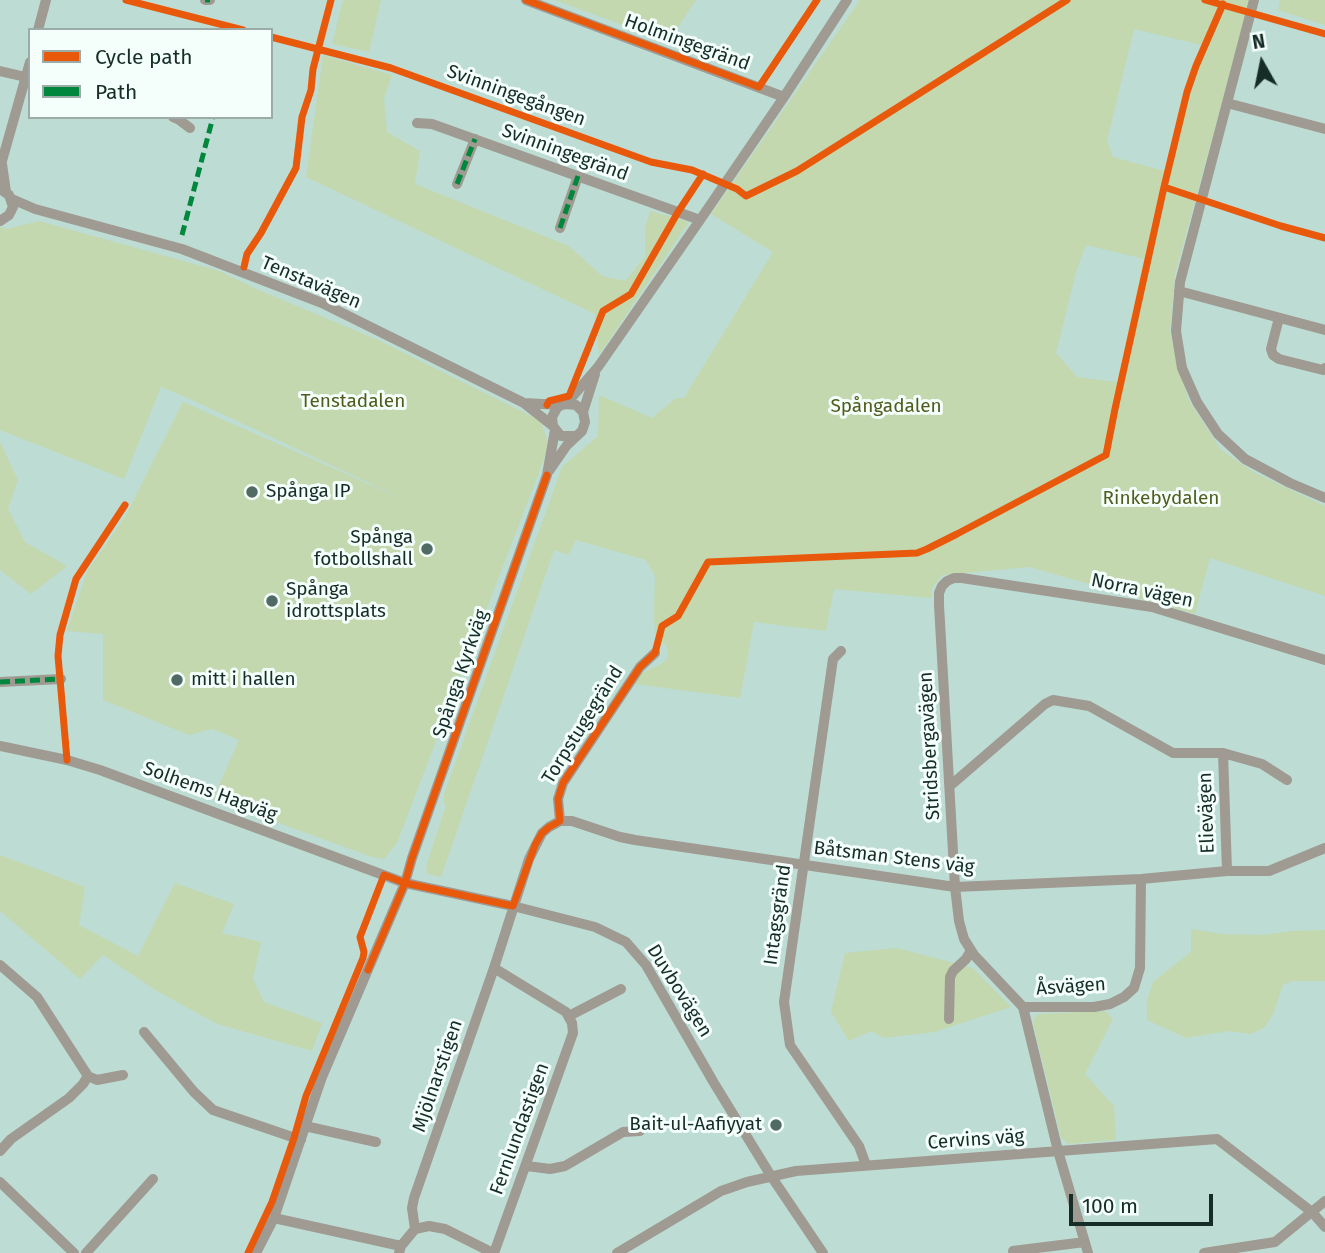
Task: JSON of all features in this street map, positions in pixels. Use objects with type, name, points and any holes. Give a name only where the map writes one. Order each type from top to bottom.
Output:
[{"type":"street","points":[[39,28],[46,0]]},
{"type":"street","name":"Holmingegränd","points":[[526,0],[784,97]]},
{"type":"street","points":[[563,405],[576,405],[585,417],[582,431],[574,436],[561,436],[554,428],[552,416],[557,408],[563,405],[598,367],[701,220],[847,0]]},
{"type":"street","points":[[1254,0],[1180,282],[1176,331],[1182,368],[1197,402],[1218,434],[1245,459],[1325,498]]},
{"type":"street","points":[[0,72],[28,78],[1,166],[6,193],[13,207],[5,218]]},
{"type":"street","points":[[1227,103],[1325,129]]},
{"type":"street","points":[[178,119],[190,128]]},
{"type":"street","name":"Svinningegränd","points":[[417,123],[432,124],[701,220]]},
{"type":"street","points":[[457,184],[474,139]]},
{"type":"street","points":[[560,228],[578,176]]},
{"type":"street","name":"Tenstavägen","points":[[6,193],[35,209],[182,249],[309,298],[523,403],[554,428]]},
{"type":"street","name":"Tenstavägen","points":[[5,218],[35,209]]},
{"type":"street","points":[[1179,291],[1325,330]]},
{"type":"street","points":[[1279,318],[1271,349],[1273,355],[1279,359],[1323,370],[1325,368]]},
{"type":"street","points":[[583,412],[598,367]]},
{"type":"street","name":"Tenstavägen","points":[[523,403],[563,405]]},
{"type":"street","name":"Spånga Kyrkväg","points":[[256,1253],[274,1218],[322,1076],[405,883],[547,475],[554,428]]},
{"type":"street","name":"Spånga Kyrkväg","points":[[547,475],[574,436]]},
{"type":"street","name":"Norra vägen","points":[[947,581],[962,578],[1152,607],[1325,660]]},
{"type":"street","name":"Stridsbergavägen","points":[[947,581],[939,593],[939,604],[955,887],[962,930],[971,950],[1023,1007],[1058,1152],[1088,1253]]},
{"type":"street","name":"Intagsgränd","points":[[841,651],[833,659],[784,1002],[790,1045],[794,1054],[859,1146],[866,1166]]},
{"type":"street","name":"Torpstugegränd","points":[[560,821],[558,799],[563,783],[640,667],[655,653]]},
{"type":"street","points":[[0,682],[61,679]]},
{"type":"street","points":[[951,785],[1053,700],[1089,706],[1173,753],[1223,753],[1262,764],[1287,780]]},
{"type":"street","name":"Solhems Hagväg","points":[[0,746],[100,770],[405,883]]},
{"type":"street","name":"Elievägen","points":[[1223,753],[1227,871]]},
{"type":"street","points":[[513,906],[534,845],[542,833],[560,821]]},
{"type":"street","name":"Båtsman Stens väg","points":[[560,821],[572,821],[635,841],[955,887],[1141,879],[1227,871],[1269,872],[1325,848]]},
{"type":"street","name":"Åsvägen","points":[[1023,1007],[1110,1004],[1134,988],[1140,968],[1141,879]]},
{"type":"street","name":"Duvbovägen","points":[[405,883],[595,927],[626,942],[646,965],[714,1083],[822,1253]]},
{"type":"street","name":"Mjölnarstigen","points":[[415,1229],[412,1208],[414,1198],[513,906]]},
{"type":"street","points":[[949,1019],[950,977],[971,950]]},
{"type":"street","points":[[0,965],[37,997],[88,1076],[97,1080],[123,1075]]},
{"type":"street","points":[[494,968],[569,1016],[621,989]]},
{"type":"street","name":"Fernlundastigen","points":[[493,1253],[527,1166],[573,1033],[569,1016]]},
{"type":"street","points":[[144,1032],[187,1085],[213,1110],[301,1140]]},
{"type":"street","points":[[0,1151],[11,1139],[69,1098],[88,1076]]},
{"type":"street","points":[[305,1126],[376,1142]]},
{"type":"street","points":[[527,1166],[550,1169],[565,1166],[623,1132],[640,1130]]},
{"type":"street","name":"Cervins väg","points":[[617,1253],[721,1191],[796,1171],[1217,1139],[1312,1212],[1325,1227]]},
{"type":"street","points":[[86,1253],[153,1179]]},
{"type":"street","points":[[0,1182],[74,1253]]},
{"type":"street","points":[[1204,1253],[1275,1242],[1325,1202]]},
{"type":"street","points":[[274,1218],[400,1249],[415,1229],[429,1226],[445,1229],[493,1253]]},
{"type":"street","points":[[1013,1251],[1085,1242]]},
{"type":"green space","points":[[343,0],[381,0],[369,52],[332,44]]},
{"type":"green space","points":[[555,0],[696,0],[668,42]]},
{"type":"green space","name":"Spångadalen","points":[[860,0],[1250,0],[1175,274],[1170,332],[1188,399],[1221,450],[1255,473],[1325,506],[1325,596],[1210,558],[1195,614],[1029,567],[942,575],[932,588],[931,598],[834,589],[826,631],[754,622],[740,698],[635,684],[642,673],[667,659],[666,644],[656,639],[655,576],[646,560],[576,540],[568,555],[554,550],[441,877],[428,874],[426,867],[446,805],[444,794],[562,467],[598,436],[599,395],[652,418],[676,398],[684,398],[773,252],[711,214]],"holes":[[[1134,29],[1201,45],[1190,70],[1164,171],[1113,157],[1107,141]],[[1086,245],[1144,259],[1117,382],[1077,377],[1056,353],[1076,272]]]},
{"type":"green space","points":[[1280,0],[1325,0],[1325,25],[1278,10]]},
{"type":"green space","points":[[323,55],[392,75],[384,98],[387,132],[420,151],[415,184],[569,246],[602,276],[625,281],[645,257],[645,229],[650,211],[689,222],[599,355],[595,314],[306,177]]},
{"type":"green space","name":"Tenstadalen","points":[[39,221],[219,271],[380,341],[541,421],[549,446],[397,843],[384,859],[213,799],[239,740],[212,729],[189,735],[103,700],[103,634],[67,631],[87,572],[125,517],[183,402],[412,503],[161,387],[124,479],[0,430],[0,227],[7,229]]},
{"type":"green space","points":[[0,442],[18,480],[8,509],[25,542],[67,566],[31,594],[0,570]]},
{"type":"green space","points":[[0,855],[85,887],[79,925],[138,956],[175,883],[234,904],[222,933],[261,942],[253,979],[264,1002],[322,1023],[312,1051],[217,1024],[157,991],[103,955],[80,979],[0,911]]},
{"type":"green space","points":[[1191,929],[1222,934],[1264,935],[1325,930],[1325,981],[1293,981],[1283,985],[1273,1014],[1265,1027],[1251,1034],[1229,1031],[1186,1038],[1147,1020],[1147,1001],[1153,982],[1191,952]]},
{"type":"green space","points":[[897,948],[973,968],[1011,1007],[934,1032],[884,1038],[871,1031],[849,1041],[831,1012],[845,953]]},
{"type":"green space","points":[[1105,1011],[1113,1019],[1085,1074],[1114,1106],[1116,1140],[1068,1144],[1061,1137],[1034,1019],[1038,1014]]},
{"type":"marked path","points":[[205,0],[210,0]]},
{"type":"marked path","points":[[182,235],[212,119]]},
{"type":"marked path","points":[[457,184],[475,139]]},
{"type":"marked path","points":[[560,228],[578,176]]},
{"type":"marked path","points":[[0,682],[61,679]]},
{"type":"cycle path","points":[[126,0],[235,28]]},
{"type":"cycle path","points":[[244,267],[247,254],[296,168],[302,117],[311,90],[313,69],[331,0]]},
{"type":"cycle path","points":[[526,0],[759,87],[817,0]]},
{"type":"cycle path","name":"Svinningegången","points":[[273,38],[391,68],[651,162],[692,170],[737,189],[746,196],[797,171],[1067,0]]},
{"type":"cycle path","points":[[1205,0],[1325,34]]},
{"type":"cycle path","points":[[248,1253],[272,1202],[306,1096],[363,958],[360,937],[384,875],[405,883],[513,906],[535,845],[542,833],[560,821],[558,799],[563,783],[640,667],[655,653],[662,626],[678,616],[708,562],[917,553],[1106,455],[1187,92],[1223,4]]},
{"type":"cycle path","points":[[547,405],[549,401],[569,396],[603,311],[631,294],[703,174]]},
{"type":"cycle path","points":[[1164,187],[1325,238]]},
{"type":"cycle path","points":[[368,970],[405,883],[547,475]]},
{"type":"cycle path","points":[[67,760],[58,656],[60,635],[76,579],[125,505]]},
{"type":"place","name":"Spånga IP","points":[[252,492]]},
{"type":"place","name":"Spånga fotbollshall","points":[[427,549]]},
{"type":"place","name":"Spånga idrottsplats","points":[[272,601]]},
{"type":"place","name":"mitt i hallen","points":[[177,680]]},
{"type":"place","name":"Bait-ul-Aafiyyat","points":[[776,1125]]},
{"type":"park label","name":"Rinkebydalen","points":[[1161,499]]}]
